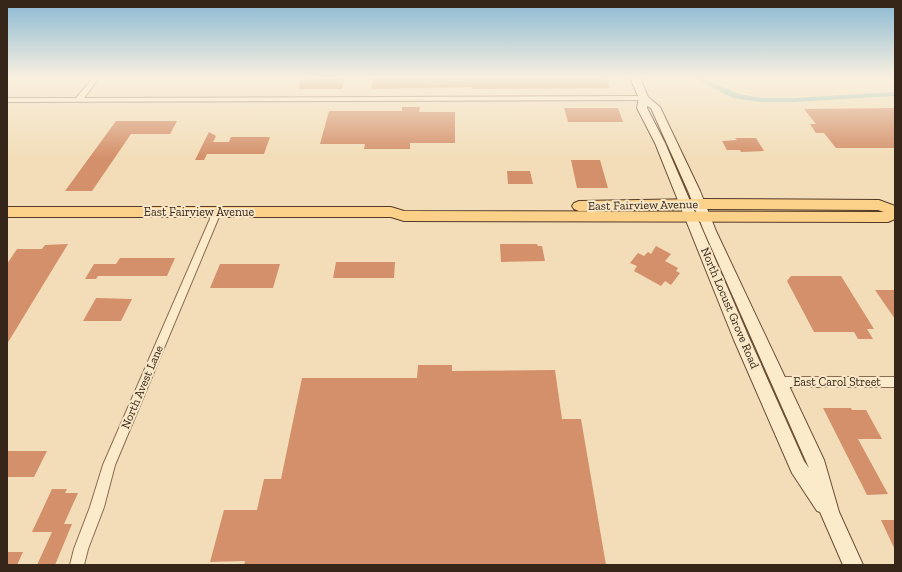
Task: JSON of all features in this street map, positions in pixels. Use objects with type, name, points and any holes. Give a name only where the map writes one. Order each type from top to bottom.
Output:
[{"type":"main road","name":"North Locust Grove Road","points":[[643,105],[642,108],[695,210],[780,382],[818,466],[830,513],[853,565]]},
{"type":"main road","name":"East Fairview Avenue","points":[[395,214],[413,212],[458,212],[462,206],[695,210],[888,217],[895,212]]},
{"type":"main road","name":"North Locust Grove Road","points":[[695,210],[732,314],[798,466],[830,513]]},
{"type":"main road","name":"East Fairview Avenue","points":[[7,212],[395,214],[695,210]]},
{"type":"main road","points":[[732,314],[747,330],[766,373],[780,382],[779,399],[806,458],[798,466]]},
{"type":"street","name":"North Avest Lane","points":[[77,565],[81,549],[97,507],[109,465],[217,212]]},
{"type":"street","name":"East Carol Street","points":[[780,382],[895,382]]},
{"type":"building","points":[[402,107],[420,107],[419,112],[455,112],[455,143],[410,143],[410,149],[364,149],[365,144],[320,144],[329,111],[402,111]]},
{"type":"building","points":[[564,108],[618,108],[623,122],[568,122]]},
{"type":"building","points":[[895,108],[895,148],[836,148],[824,133],[816,133],[810,124],[816,124],[804,109]]},
{"type":"building","points":[[116,121],[177,121],[170,134],[131,134],[92,191],[65,191]]},
{"type":"building","points":[[209,132],[216,136],[213,142],[229,142],[231,137],[270,137],[264,154],[207,154],[204,160],[195,160]]},
{"type":"building","points":[[735,138],[756,138],[764,151],[741,152],[740,150],[727,150],[722,141],[737,140]]},
{"type":"building","points":[[571,160],[600,160],[608,188],[577,188]]},
{"type":"building","points":[[507,171],[530,171],[533,184],[508,184]]},
{"type":"building","points":[[68,244],[7,344],[7,264],[17,249],[42,249],[45,245]]},
{"type":"building","points":[[500,244],[537,244],[538,246],[542,246],[545,261],[501,262]]},
{"type":"building","points":[[656,246],[671,254],[665,261],[678,268],[676,271],[680,273],[671,285],[665,281],[661,286],[634,271],[637,266],[630,263],[638,253],[644,256],[648,252],[651,254]]},
{"type":"building","points":[[120,258],[175,258],[167,276],[98,276],[96,279],[85,279],[94,264],[116,264]]},
{"type":"building","points":[[336,262],[395,262],[394,278],[333,278]]},
{"type":"building","points":[[220,264],[280,264],[273,288],[210,288]]},
{"type":"building","points":[[791,276],[841,276],[874,329],[867,329],[873,339],[858,339],[854,332],[814,332],[787,281]]},
{"type":"building","points":[[875,290],[895,290],[895,319]]},
{"type":"building","points":[[96,298],[132,299],[121,321],[83,321]]},
{"type":"building","points":[[418,365],[452,365],[452,371],[555,370],[562,419],[581,419],[606,565],[244,565],[245,561],[210,562],[224,510],[257,510],[264,479],[281,479],[302,378],[417,378]]},
{"type":"building","points":[[823,408],[851,408],[852,410],[866,410],[882,439],[858,439],[888,494],[867,495]]},
{"type":"building","points":[[7,451],[47,451],[34,477],[7,477]]},
{"type":"building","points":[[52,489],[67,489],[65,493],[78,493],[64,524],[72,524],[55,565],[37,565],[52,532],[32,532]]},
{"type":"building","points":[[881,520],[895,520],[895,550]]},
{"type":"building","points":[[7,552],[23,552],[17,565],[7,565]]}]
